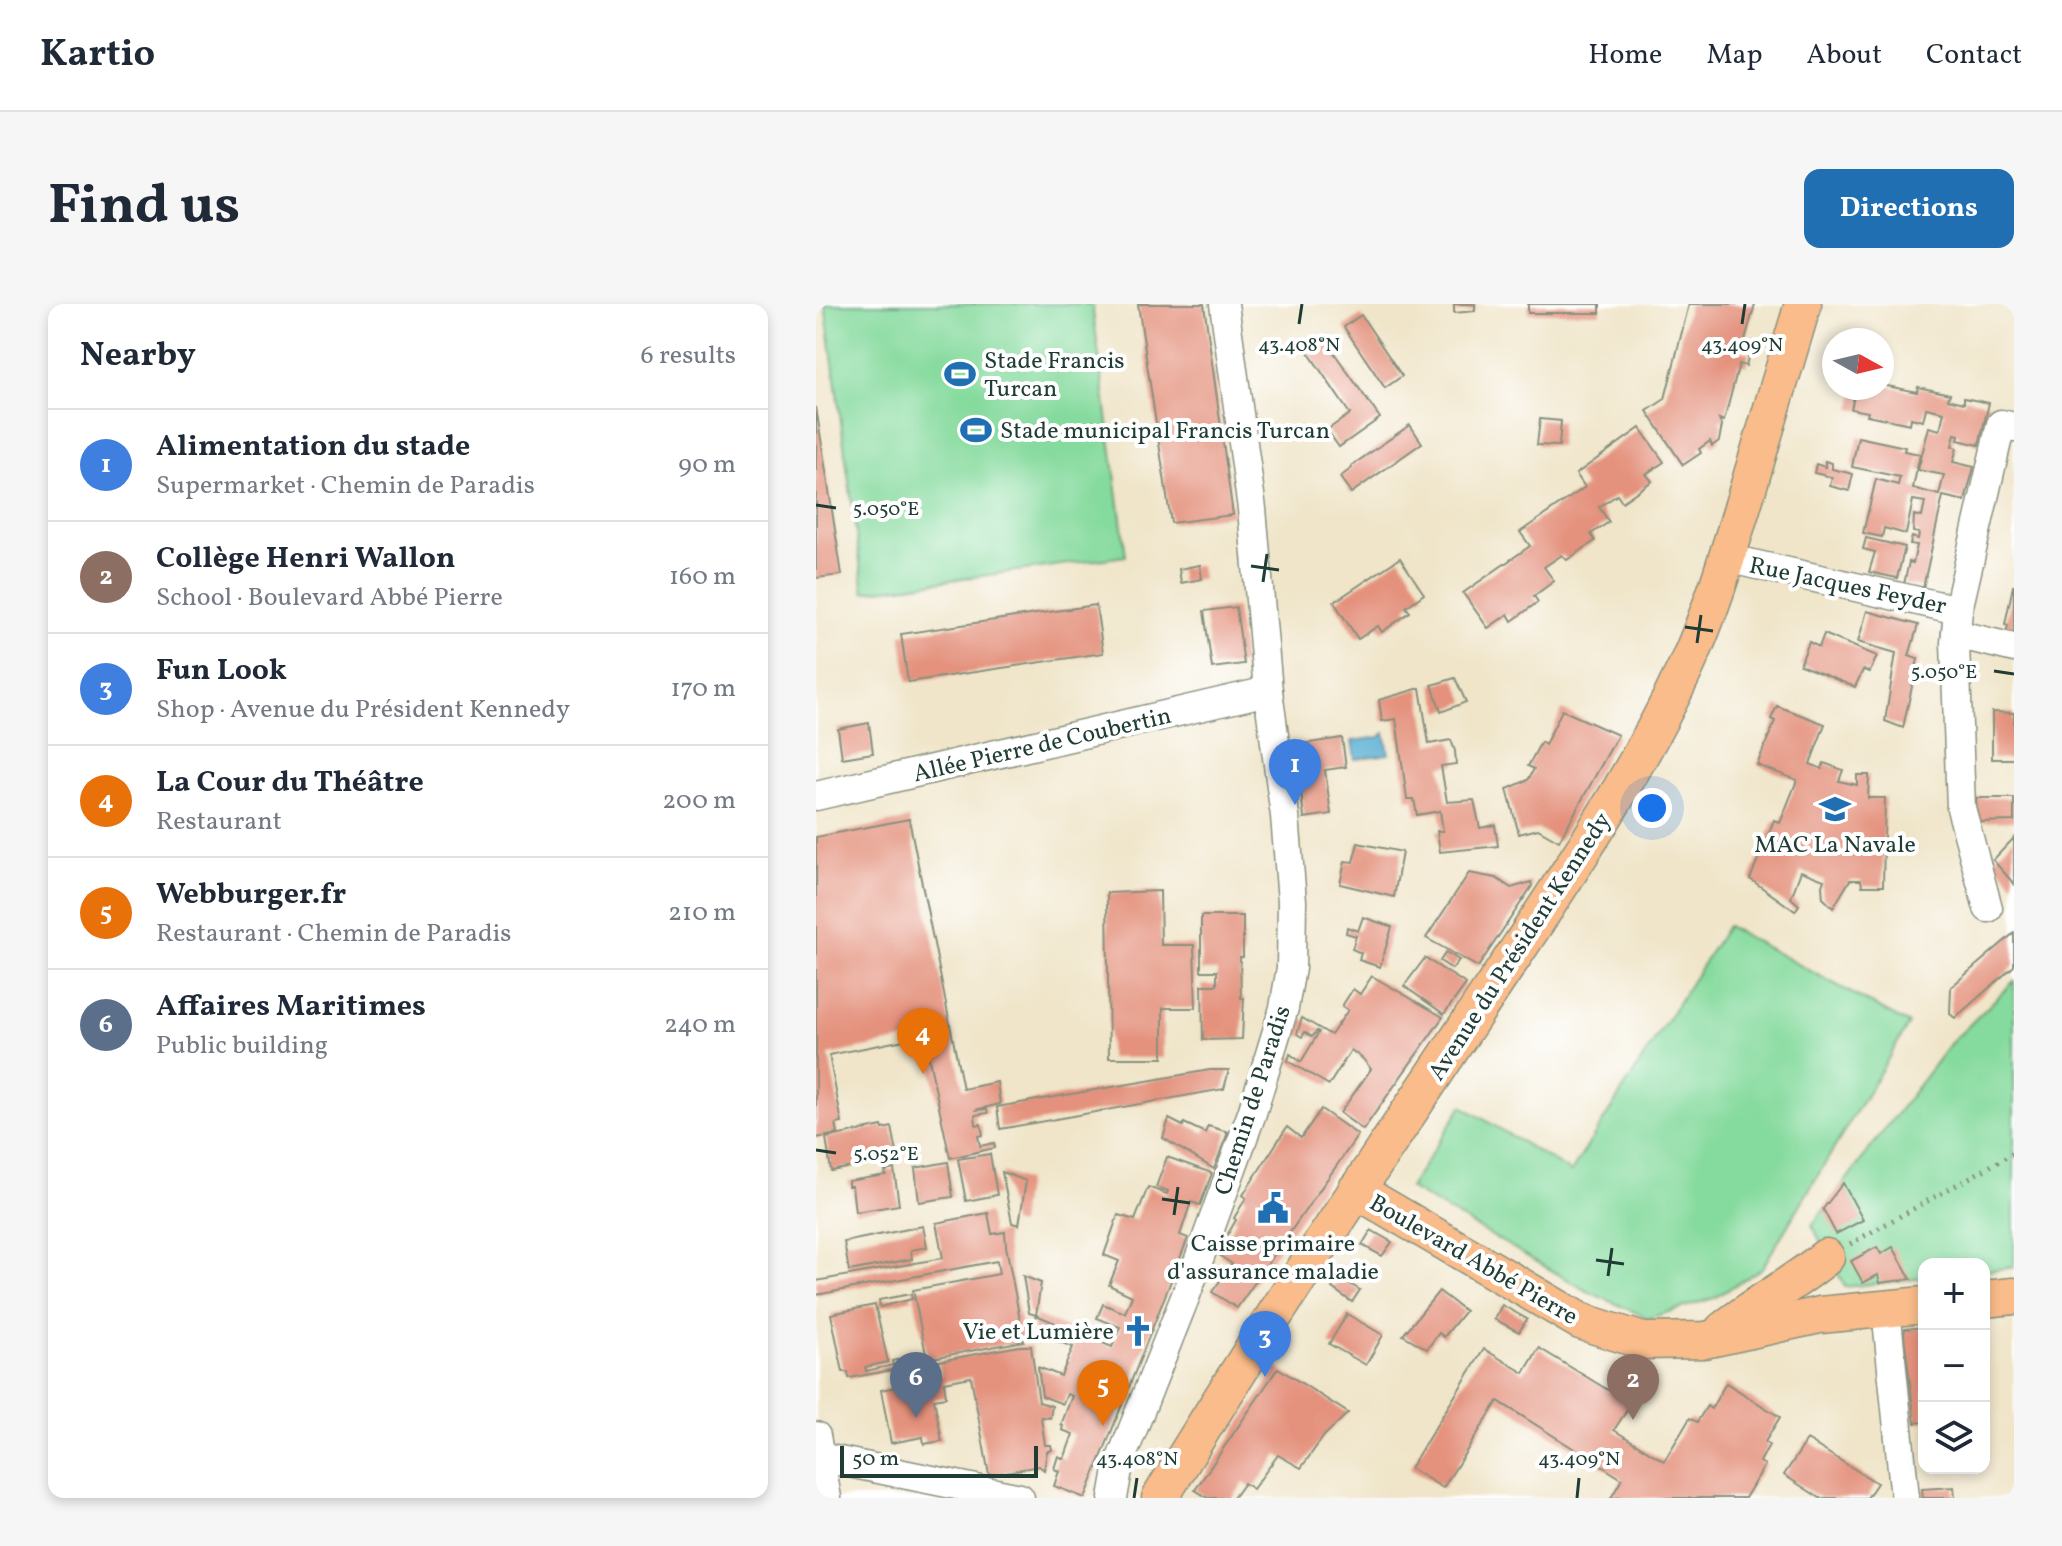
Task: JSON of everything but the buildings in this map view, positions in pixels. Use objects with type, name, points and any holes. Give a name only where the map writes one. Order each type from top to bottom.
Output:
[{"type":"main road","name":"Avenue du Président Kennedy","points":[[1160,1498],[1207,1419],[1356,1190],[1568,877],[1628,779],[1685,669],[1726,558],[1803,304]]},
{"type":"main road","name":"Boulevard Abbé Pierre","points":[[1356,1190],[1580,1321],[1643,1341],[1713,1338],[1820,1315],[1918,1306]]},
{"type":"main road","points":[[1826,1257],[1819,1273],[1819,1295],[1831,1303],[1871,1310]]},
{"type":"main road","points":[[1713,1338],[1743,1314],[1799,1280],[1826,1257]]},
{"type":"main road","points":[[1990,1298],[2014,1296]]},
{"type":"street","name":"Chemin de Paradis","points":[[1113,1498],[1119,1464],[1186,1295],[1252,1113],[1284,1008],[1291,968],[1292,901],[1285,816],[1268,691],[1252,509],[1224,304]]},
{"type":"street","name":"Rue Jacques Feyder","points":[[1726,558],[1957,622],[2001,424],[2014,427]]},
{"type":"street","points":[[1988,908],[1961,808],[1957,622],[2014,648]]},
{"type":"street","name":"Allée Pierre de Coubertin","points":[[816,796],[1268,691]]},
{"type":"street","points":[[1871,1310],[1905,1498]]},
{"type":"street","points":[[827,1498],[818,1446],[1020,1498]]},
{"type":"path","points":[[1826,1257],[2014,1153]]},
{"type":"green space","name":"Stade municipal Francis Turcan","points":[[825,304],[1092,304],[1126,556],[864,592]]},
{"type":"green space","points":[[1727,926],[1909,1024],[1762,1268],[1714,1298],[1649,1318],[1589,1292],[1409,1188],[1462,1106],[1571,1172]]},
{"type":"green space","points":[[2014,981],[2014,1267],[1990,1270],[1990,1258],[1918,1258],[1918,1279],[1845,1287],[1812,1225],[1950,1044]]},
{"type":"water","points":[[1385,733],[1389,754],[1355,759],[1352,741],[1380,737]]},
{"type":"place","name":"Stade Francis Turcan","points":[[960,374]]},
{"type":"place","name":"Stade municipal Francis Turcan","points":[[976,430]]},
{"type":"place","name":"Alimentation du stade","points":[[1295,805]]},
{"type":"place","name":"MAC La Navale","points":[[1835,809]]},
{"type":"place","name":"La Cour du Théâtre","points":[[923,1074]]},
{"type":"place","name":"Caisse primaire d'assurance maladie","points":[[1273,1208]]},
{"type":"place","name":"Vie et Lumière","points":[[1138,1331]]},
{"type":"place","name":"Fun Look","points":[[1265,1377]]},
{"type":"place","name":"Affaires Maritimes","points":[[916,1418]]},
{"type":"place","name":"Collège Henri Wallon","points":[[1633,1420]]},
{"type":"place","name":"Webburger.fr","points":[[1103,1426]]}]
